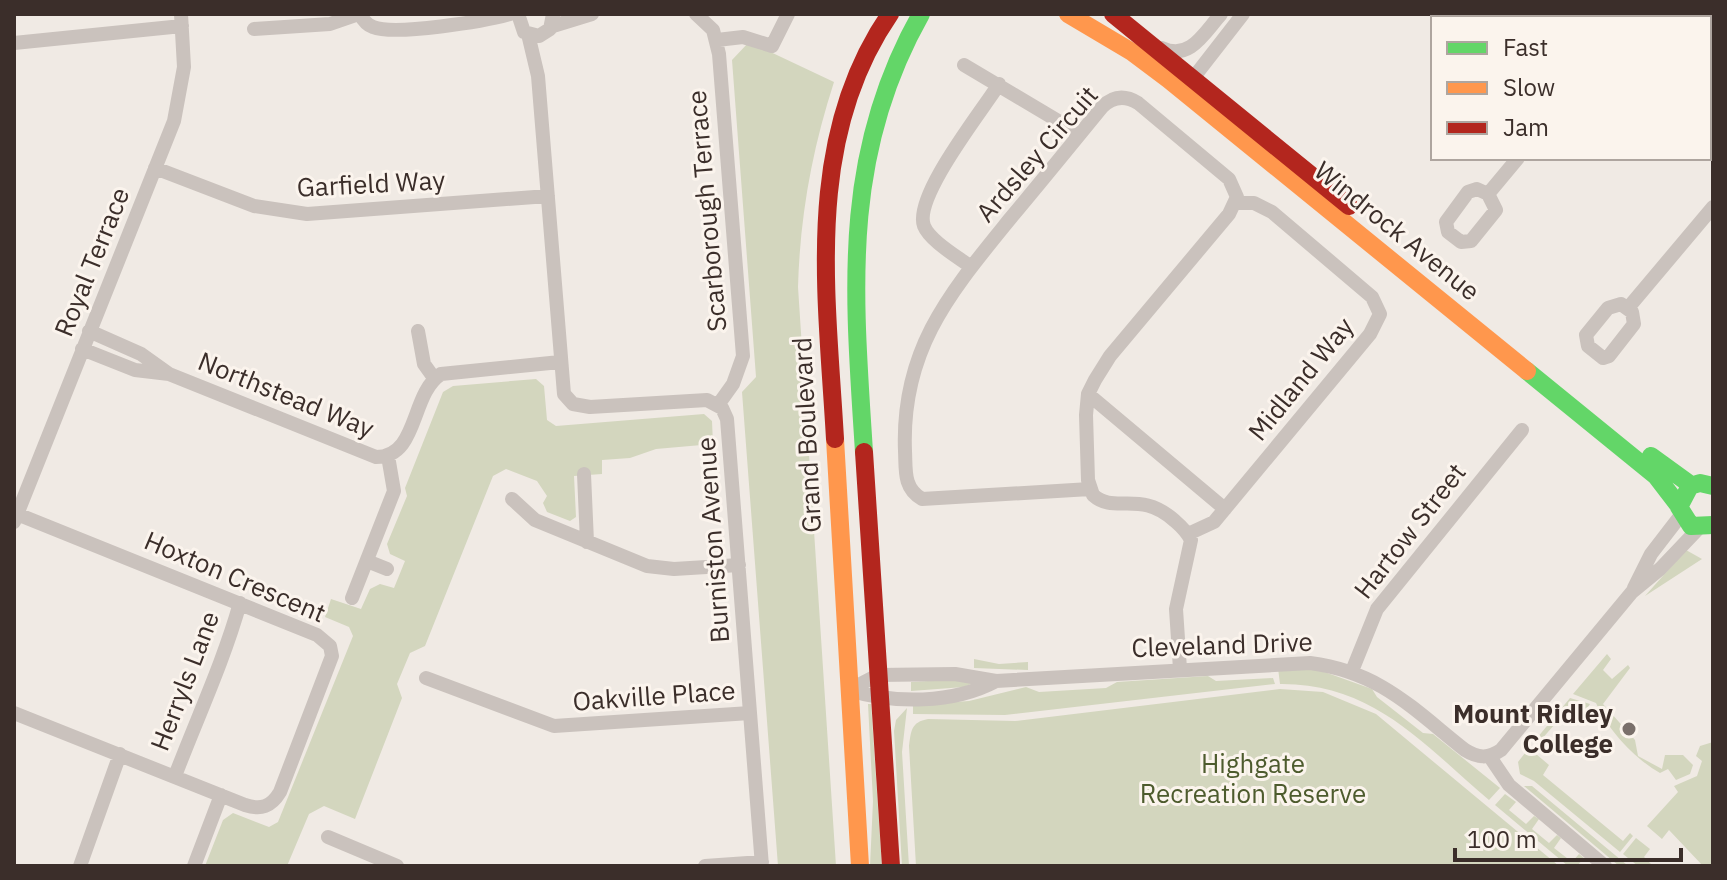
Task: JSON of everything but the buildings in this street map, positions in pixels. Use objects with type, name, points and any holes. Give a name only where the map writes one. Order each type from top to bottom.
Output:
[{"type":"street","points":[[254,29],[330,24],[360,14],[369,25],[385,30],[482,22],[550,25],[592,14]]},
{"type":"street","points":[[482,22],[510,14]]},
{"type":"street","points":[[697,14],[717,40],[743,37],[772,46],[788,14]]},
{"type":"street","name":"Grand Boulevard","points":[[860,866],[824,287],[826,208],[834,157],[853,80],[866,49],[890,14]]},
{"type":"street","points":[[891,866],[854,241],[858,198],[872,127],[897,57],[921,14]]},
{"type":"street","name":"Windrock Avenue","points":[[1068,14],[1187,85],[1657,462],[1705,482]]},
{"type":"street","name":"Windrock Avenue","points":[[1113,14],[1144,39],[1187,85],[1656,476],[1685,521],[1708,528]]},
{"type":"street","points":[[1144,39],[1174,53],[1189,50],[1221,14]]},
{"type":"street","points":[[1187,85],[1243,14]]},
{"type":"street","points":[[14,43],[182,20]]},
{"type":"street","name":"Royal Terrace","points":[[16,518],[180,103],[184,67],[182,20]]},
{"type":"street","name":"Burniston Avenue","points":[[538,76],[550,25]]},
{"type":"street","name":"Burniston Avenue","points":[[523,26],[538,76],[564,394],[580,406],[700,400],[718,405],[725,412],[729,430],[762,864]]},
{"type":"street","name":"Scarborough Terrace","points":[[717,40],[743,356],[733,384],[718,405]]},
{"type":"street","points":[[964,65],[1080,134]]},
{"type":"street","points":[[971,267],[927,231],[923,218],[939,171],[999,84]]},
{"type":"street","name":"Ardsley Circuit","points":[[1188,534],[1156,505],[1102,502],[1090,489],[922,499],[908,486],[904,435],[912,374],[944,302],[1107,102],[1119,97],[1132,99],[1229,179],[1236,191],[1235,203]]},
{"type":"street","points":[[1488,194],[1516,160]]},
{"type":"street","name":"Garfield Way","points":[[155,168],[254,206],[307,214],[548,196]]},
{"type":"street","points":[[1090,489],[1086,438],[1088,394],[1101,368],[1235,203]]},
{"type":"street","name":"Midland Way","points":[[1188,534],[1207,527],[1225,509],[1370,334],[1380,314],[1372,297],[1272,212],[1254,203],[1235,203]]},
{"type":"street","points":[[1628,308],[1713,207]]},
{"type":"street","name":"Northstead Way","points":[[89,331],[141,354],[169,374],[365,454],[388,456],[404,442],[434,378]]},
{"type":"street","points":[[418,331],[424,364],[434,378],[450,371],[560,362]]},
{"type":"street","name":"Northstead Way","points":[[82,349],[135,370],[169,374]]},
{"type":"street","points":[[1088,394],[1225,509]]},
{"type":"street","name":"Hartow Street","points":[[1352,671],[1377,609],[1522,430]]},
{"type":"street","points":[[352,598],[394,491],[388,456]]},
{"type":"street","points":[[584,474],[587,542]]},
{"type":"street","points":[[1632,592],[1651,554],[1680,510],[1682,492],[1705,482]]},
{"type":"street","points":[[512,499],[535,520],[658,568],[739,565]]},
{"type":"street","name":"Hoxton Crescent","points":[[14,713],[254,808],[267,806],[276,799],[332,656],[330,646],[317,635],[16,518]]},
{"type":"street","points":[[1605,866],[1509,785],[1490,757],[1501,750],[1632,592],[1708,528]]},
{"type":"street","points":[[1180,669],[1176,609],[1192,548],[1188,534]]},
{"type":"street","points":[[367,561],[387,569]]},
{"type":"street","name":"Herryls Lane","points":[[175,776],[201,718],[209,688],[223,662],[240,603]]},
{"type":"street","name":"Cleveland Drive","points":[[849,690],[878,675],[964,674],[996,681],[1293,662],[1352,671],[1397,694],[1473,755],[1490,757]]},
{"type":"street","name":"Oakville Place","points":[[426,678],[554,726],[750,713]]},
{"type":"street","name":"Cleveland Drive","points":[[849,690],[880,700],[962,695],[996,681]]},
{"type":"street","points":[[80,866],[120,754]]},
{"type":"street","points":[[194,866],[221,795]]},
{"type":"street","points":[[328,837],[397,866]]},
{"type":"street","points":[[705,866],[762,864]]},
{"type":"green space","points":[[749,42],[834,82],[808,183],[798,287],[836,866],[778,866],[742,392],[756,377],[732,60]]},
{"type":"green space","points":[[536,379],[544,386],[547,420],[556,426],[704,414],[712,421],[713,444],[656,449],[630,458],[602,460],[602,474],[574,476],[576,517],[570,521],[547,512],[543,503],[547,496],[537,481],[506,469],[493,476],[425,646],[410,653],[397,684],[402,698],[355,819],[324,806],[309,814],[287,866],[205,866],[223,820],[233,813],[269,827],[278,822],[353,636],[349,627],[325,617],[331,599],[361,609],[370,589],[380,584],[394,588],[405,561],[390,554],[387,544],[407,496],[405,488],[443,392],[453,386]]},
{"type":"green space","points":[[1686,550],[1702,559],[1645,596]]},
{"type":"green space","points":[[1607,654],[1611,659],[1603,670],[1612,679],[1628,665],[1630,668],[1603,704],[1635,740],[1638,756],[1662,769],[1665,755],[1683,755],[1693,765],[1690,774],[1676,780],[1668,769],[1660,773],[1651,767],[1632,752],[1615,733],[1596,703],[1573,694]]},
{"type":"green space","points":[[974,659],[999,664],[1028,662],[1028,670],[974,668]]},
{"type":"green space","points":[[1278,668],[1319,670],[1372,689],[1377,697],[1423,733],[1433,734],[1500,788],[1489,800],[1418,738],[1370,705],[1313,686],[1280,684]]},
{"type":"green space","points":[[1208,676],[1216,681],[1273,678],[1275,684],[1005,715],[913,714],[913,705],[969,701],[1026,687],[1039,692],[1106,688],[1117,682]]},
{"type":"green space","points":[[978,681],[964,687],[911,691],[911,682]]},
{"type":"green space","name":"Highgate Recreation Reserve","points":[[1280,689],[1323,692],[1376,714],[1559,866],[916,866],[909,746],[911,732],[918,722],[928,719],[1015,721]]},
{"type":"green space","points":[[1570,698],[1590,704],[1581,719],[1568,709],[1541,740],[1537,738]]},
{"type":"green space","points":[[868,704],[871,704],[882,866],[870,866],[873,801]]},
{"type":"green space","points":[[907,708],[902,752],[909,866],[902,866],[894,731],[896,720]]},
{"type":"green space","points":[[1713,742],[1713,866],[1703,866],[1669,830],[1662,839],[1647,826],[1678,792],[1674,786],[1697,776],[1702,761],[1696,756],[1700,746]]},
{"type":"green space","points":[[1529,748],[1549,765],[1543,775],[1623,841],[1630,833],[1633,836],[1620,852],[1534,781],[1520,774],[1518,762]]},
{"type":"green space","points":[[1524,786],[1532,786],[1627,865],[1619,866]]},
{"type":"green space","points":[[1505,794],[1516,802],[1509,810],[1526,824],[1534,816],[1539,819],[1532,829],[1549,843],[1557,835],[1561,838],[1554,848],[1572,862],[1579,854],[1584,858],[1577,866],[1568,866],[1495,805]]},
{"type":"green space","points":[[1636,838],[1650,849],[1644,857],[1653,866],[1638,866],[1623,854]]},
{"type":"traffic: fast","points":[[864,452],[857,337],[858,227],[865,174],[877,121],[895,67],[921,14]]},
{"type":"traffic: fast","points":[[1527,371],[1656,476],[1679,506]]},
{"type":"traffic: fast","points":[[1651,456],[1691,485]]},
{"type":"traffic: fast","points":[[1713,486],[1700,483],[1690,486],[1679,507],[1691,526],[1713,525]]},
{"type":"traffic: slow","points":[[1068,14],[1132,52],[1168,79],[1527,371]]},
{"type":"traffic: slow","points":[[835,439],[860,866]]},
{"type":"traffic: jam","points":[[835,439],[826,274],[832,166],[844,113],[862,63],[890,14]]},
{"type":"traffic: jam","points":[[1113,14],[1349,206]]},
{"type":"traffic: jam","points":[[864,452],[891,866]]},
{"type":"place","name":"Mount Ridley College","points":[[1629,729]]}]
